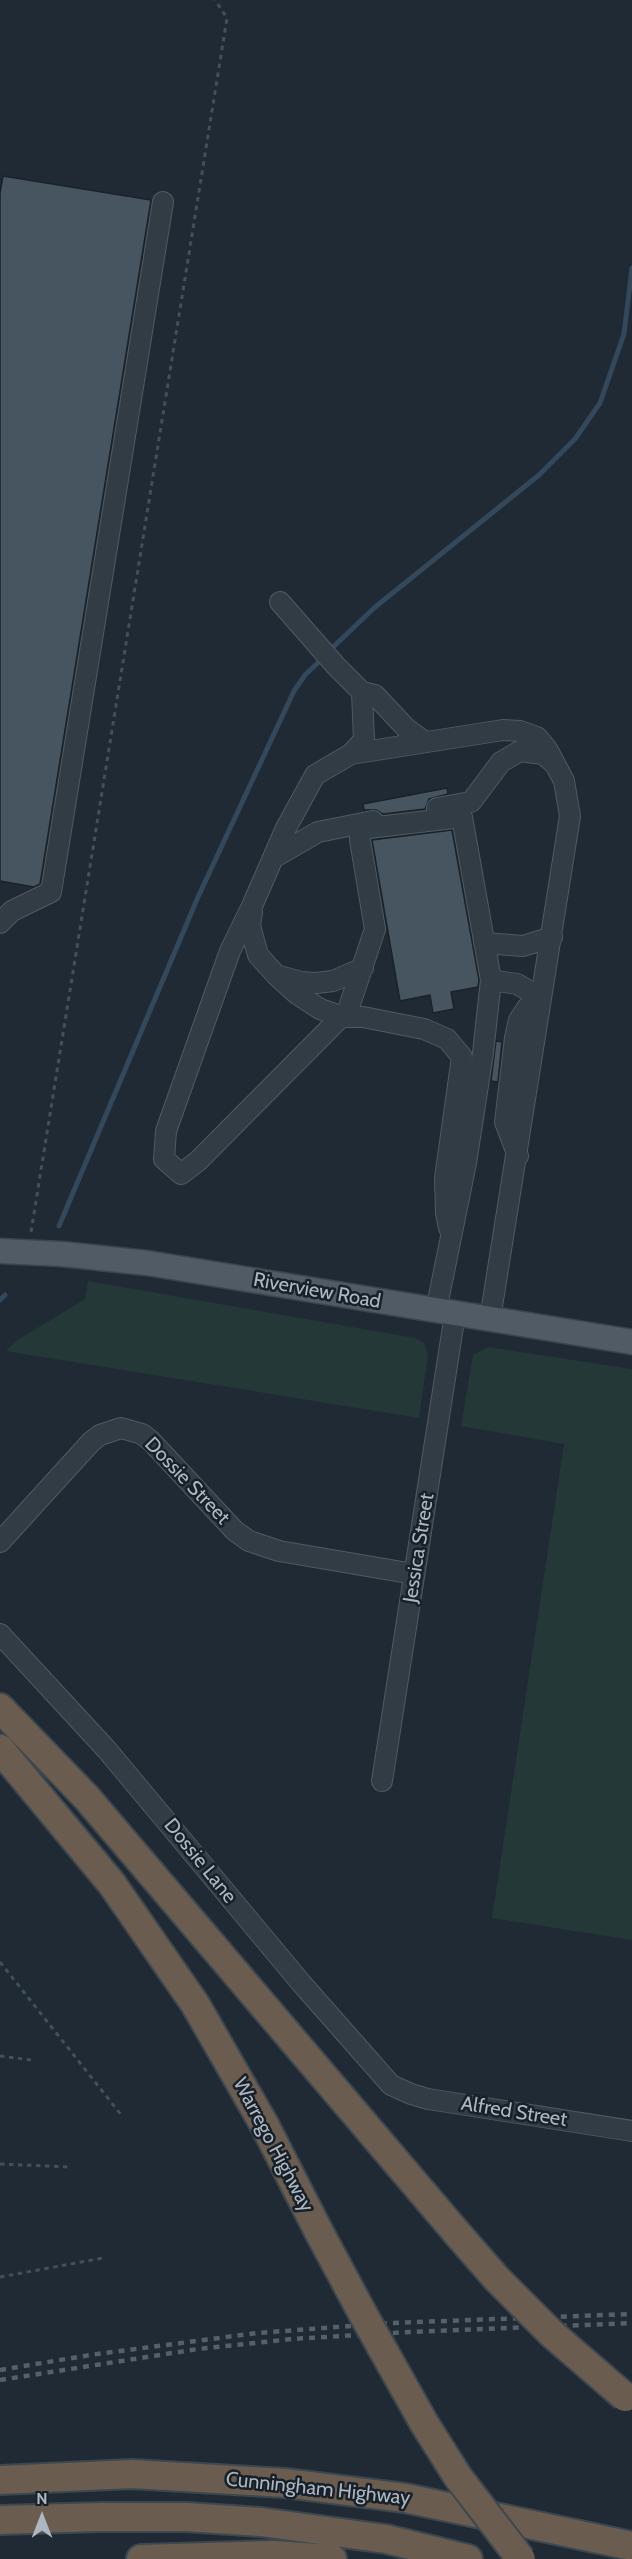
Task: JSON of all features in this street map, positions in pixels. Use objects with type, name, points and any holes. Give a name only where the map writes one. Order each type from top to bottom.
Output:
[{"type":"highway","points":[[0,1708],[87,1798],[498,2279],[552,2334],[629,2399]]},
{"type":"highway","name":"Warrego Highway","points":[[0,1749],[112,1884],[195,2004],[265,2126],[319,2232],[424,2424],[458,2476],[521,2559]]},
{"type":"highway","name":"Cunningham Highway","points":[[0,2481],[132,2474],[295,2484],[405,2498],[632,2546]]},
{"type":"highway","name":"Cunningham Highway","points":[[0,2520],[175,2517],[261,2522],[386,2539],[458,2558]]},
{"type":"highway","points":[[141,2559],[273,2555],[332,2559]]},
{"type":"main road","name":"Riverview Road","points":[[0,1251],[62,1254],[147,1263],[632,1342]]},
{"type":"street","points":[[0,923],[12,911],[51,892],[164,202]]},
{"type":"street","points":[[280,602],[329,659],[362,692],[375,695],[406,728],[425,742]]},
{"type":"street","points":[[362,692],[364,740],[351,754],[315,775],[286,828],[230,951],[166,1131],[164,1160],[182,1174],[198,1161],[344,1017],[363,968]]},
{"type":"street","points":[[351,754],[503,730],[520,730],[537,736],[564,781],[570,816],[518,1156],[490,1319]]},
{"type":"street","points":[[273,858],[318,832],[471,802],[501,762],[520,751],[543,754],[556,765]]},
{"type":"street","name":"Jessica Street","points":[[363,968],[375,929],[360,829],[462,817],[491,980],[483,1053],[466,1163],[450,1234],[446,1313],[414,1574],[382,1782]]},
{"type":"street","points":[[252,906],[250,926],[258,955],[297,994],[320,1009],[344,1017],[363,1017],[424,1029],[447,1039],[462,1057],[445,1178],[446,1213],[450,1234]]},
{"type":"street","points":[[484,943],[523,946],[552,937]]},
{"type":"street","points":[[276,975],[301,982],[316,983],[333,981],[363,968]]},
{"type":"street","points":[[491,980],[517,984],[541,998]]},
{"type":"street","name":"Dossie Street","points":[[0,1542],[91,1442],[112,1430],[122,1428],[142,1434],[151,1441],[235,1531],[249,1541],[279,1551],[414,1574]]},
{"type":"street","name":"Dossie Lane","points":[[0,1634],[107,1750],[377,2072],[398,2089]]},
{"type":"street","name":"Alfred Street","points":[[398,2089],[428,2099],[632,2131]]},
{"type":"path","points":[[31,1233],[227,18],[215,0]]},
{"type":"path","points":[[0,1962],[122,2116]]},
{"type":"path","points":[[0,2056],[32,2060]]},
{"type":"path","points":[[0,2164],[70,2167]]},
{"type":"path","points":[[0,2277],[103,2258]]},
{"type":"green space","points":[[88,1281],[415,1338],[424,1343],[428,1354],[419,1418],[6,1351],[16,1341],[85,1299]]},
{"type":"green space","points":[[488,1347],[632,1369],[632,1940],[492,1918],[564,1444],[461,1426],[473,1355]]},
{"type":"building","points":[[3,176],[151,200],[40,884],[34,887],[0,881],[0,193]]},
{"type":"building","points":[[447,788],[448,794],[429,799],[425,809],[383,814],[376,810],[364,810],[363,804]]},
{"type":"building","points":[[452,830],[479,980],[478,987],[451,992],[454,1009],[433,1013],[430,995],[400,1001],[372,840]]},
{"type":"building","points":[[496,1041],[502,1042],[498,1082],[491,1081]]},
{"type":"waterway","points":[[329,651],[374,608],[539,475],[575,439],[600,403],[624,334],[632,268]]},
{"type":"waterway","points":[[59,1226],[198,897],[294,691],[305,675],[323,658]]},
{"type":"waterway","points":[[0,1300],[5,1295]]},
{"type":"railway","points":[[0,2370],[90,2355],[257,2333],[391,2323],[632,2314]]},
{"type":"railway","points":[[0,2380],[198,2349],[292,2339],[632,2323]]}]
